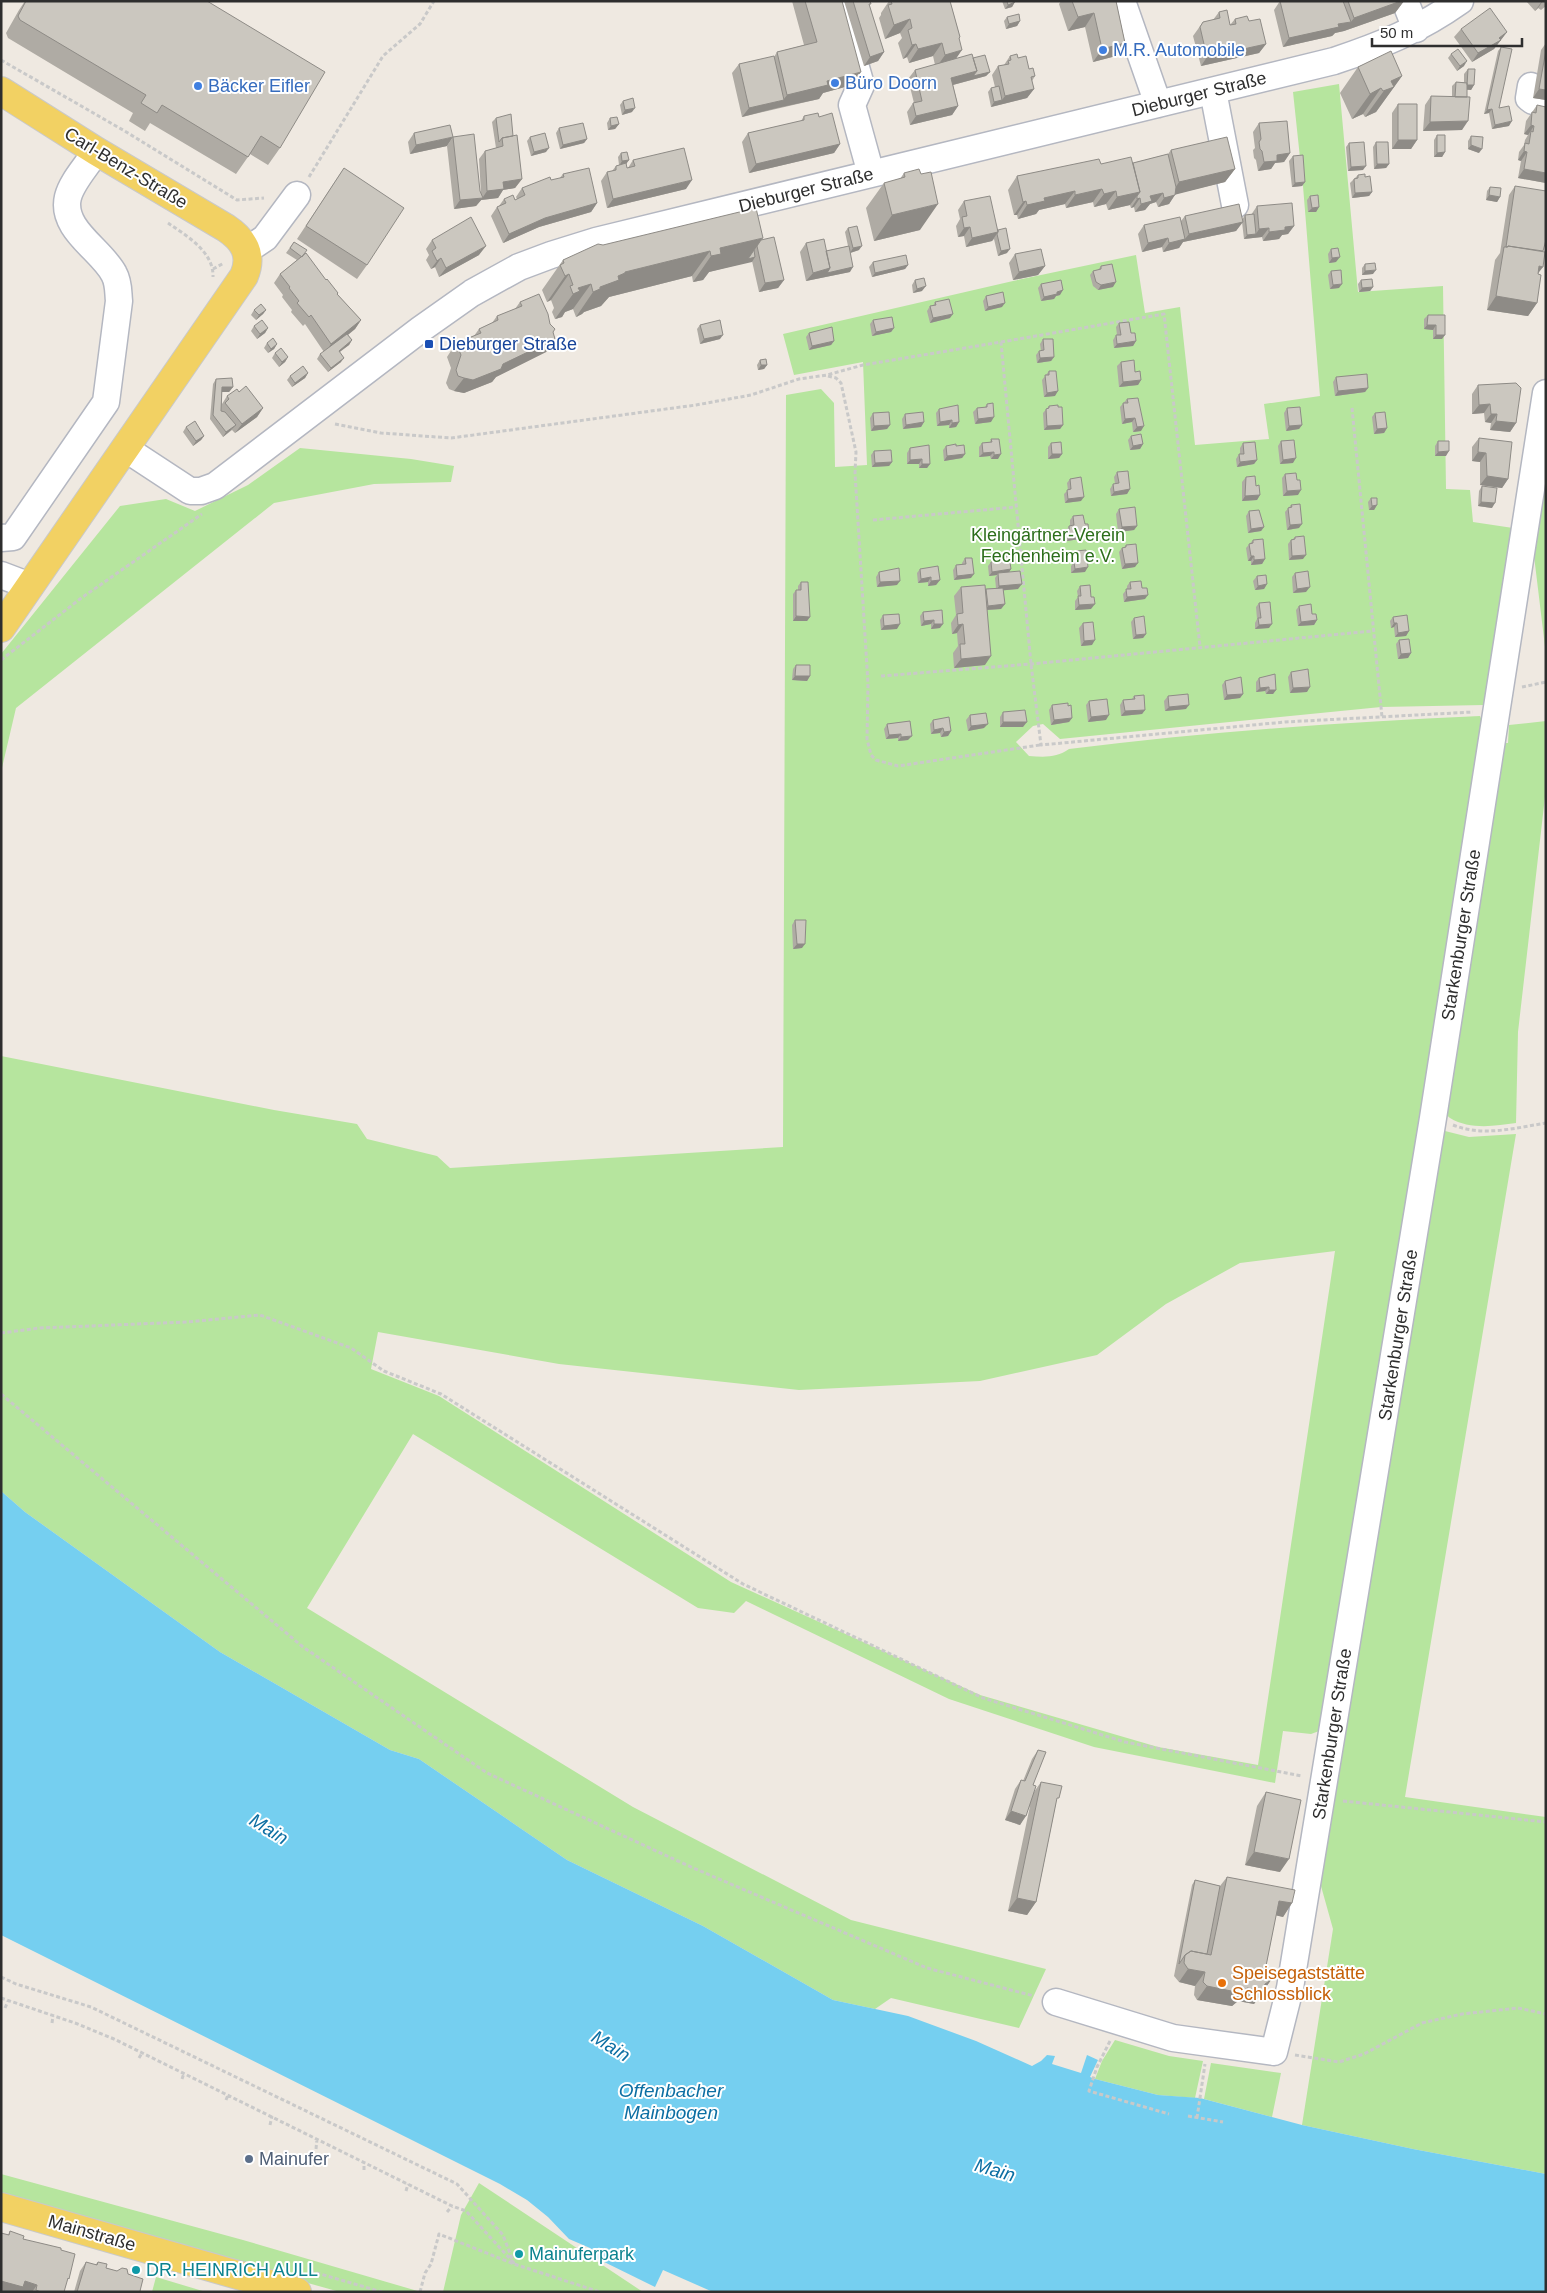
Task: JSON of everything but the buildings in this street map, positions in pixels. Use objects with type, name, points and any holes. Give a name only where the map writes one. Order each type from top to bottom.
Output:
[{"type":"main road","name":"Carl-Benz-Straße","points":[[1,91],[96,151],[226,228],[239,238],[247,250]]},
{"type":"main road","points":[[1,628],[244,276],[248,263],[247,250]]},
{"type":"main road","name":"Mainstraße","points":[[1,2207],[297,2292]]},
{"type":"street","points":[[837,1],[861,85],[852,105],[871,174]]},
{"type":"street","points":[[1122,1],[1158,104]]},
{"type":"street","points":[[1406,1],[1416,29]]},
{"type":"street","name":"Dieburger Straße","points":[[201,492],[215,486],[449,309],[519,267],[551,254],[596,241],[1334,61],[1386,44],[1416,29],[1460,1]]},
{"type":"street","points":[[1213,91],[1235,205]]},
{"type":"street","points":[[1,538],[14,537],[106,402],[118,301],[118,285],[111,269],[72,223],[68,206],[68,197],[96,151]]},
{"type":"street","points":[[247,250],[265,238],[297,195]]},
{"type":"street","name":"Starkenburger Straße","points":[[1274,2052],[1290,1988],[1434,1118],[1546,393]]},
{"type":"street","points":[[126,449],[184,488],[190,491],[201,492]]},
{"type":"street","points":[[1,575],[30,586]]},
{"type":"street","points":[[1056,2002],[1173,2038],[1274,2052]]},
{"type":"path","points":[[1,60],[123,130],[237,200],[262,199],[282,186],[297,195],[383,56],[420,24],[434,1]]},
{"type":"path","points":[[317,407],[332,424],[381,433],[450,438],[696,406],[751,395],[799,379],[827,376],[863,365],[1164,314],[1200,646]]},
{"type":"path","points":[[1001,342],[1040,745]]},
{"type":"path","points":[[827,376],[836,378],[841,383],[856,452],[855,473],[868,684],[867,739],[871,755],[876,760],[898,766],[1040,745],[1285,722],[1480,712],[1496,714]]},
{"type":"path","points":[[1352,408],[1372,631],[1382,717]]},
{"type":"path","points":[[1,660],[80,599],[202,514],[201,492]]},
{"type":"path","points":[[873,520],[1016,507]]},
{"type":"path","points":[[881,676],[1031,664],[1200,646],[1372,631]]},
{"type":"path","points":[[1434,1118],[1462,1129],[1491,1132],[1546,1123]]},
{"type":"path","points":[[1,1333],[40,1328],[187,1322],[260,1315],[351,1348],[384,1371],[441,1394],[743,1584],[983,1698],[1125,1742],[1323,1790],[1546,1822]]},
{"type":"path","points":[[1,1394],[303,1647],[487,1773],[691,1867],[927,1968],[1056,2002]]},
{"type":"path","points":[[1,1977],[16,1984],[91,2007],[457,2184],[503,2235],[514,2264]]},
{"type":"path","points":[[1,1998],[53,2016],[142,2053],[452,2206],[466,2211],[514,2264]]},
{"type":"path","points":[[5,2008],[8,2001]]},
{"type":"path","points":[[1274,2052],[1339,2062],[1364,2054],[1422,2023],[1462,2014],[1518,2008],[1546,2014]]},
{"type":"path","points":[[52,2023],[53,2016]]},
{"type":"path","points":[[1121,2022],[1096,2067],[1089,2091],[1169,2114]]},
{"type":"path","points":[[1197,2118],[1209,2043]]},
{"type":"path","points":[[139,2058],[142,2053]]},
{"type":"path","points":[[182,2079],[184,2073]]},
{"type":"path","points":[[226,2100],[228,2095]]},
{"type":"path","points":[[270,2125],[272,2116]]},
{"type":"path","points":[[1188,2116],[1223,2122]]},
{"type":"path","points":[[316,2149],[317,2139]]},
{"type":"path","points":[[364,2162],[364,2170]]},
{"type":"path","points":[[406,2191],[408,2184]]},
{"type":"path","points":[[447,2212],[452,2206]]},
{"type":"path","points":[[420,2292],[425,2273],[431,2264],[439,2234],[514,2264],[600,2292]]},
{"type":"green space","name":"Kleingärtner-Verein Fechenheim e.V.","points":[[1339,84],[1358,292],[1443,286],[1446,489],[1470,490],[1473,522],[1513,528],[1484,705],[1381,707],[1060,739],[1043,724],[1033,726],[1016,742],[1029,756],[1045,757],[1060,754],[1069,749],[1274,728],[1480,716],[1483,724],[1330,1727],[1311,1734],[1283,1731],[1275,1783],[1094,1747],[949,1699],[746,1601],[734,1613],[698,1608],[413,1434],[307,1608],[633,1807],[851,1920],[1046,1969],[1019,2028],[891,1998],[875,2009],[833,2000],[703,1926],[567,1860],[419,1759],[390,1750],[220,1652],[25,1512],[1,1491],[1,1056],[274,1110],[357,1124],[367,1139],[437,1156],[450,1168],[783,1147],[786,395],[821,389],[834,403],[835,467],[867,465],[863,362],[794,375],[783,334],[1136,255],[1145,313],[1180,307],[1195,445],[1269,439],[1264,404],[1320,396],[1303,186],[1293,92]],"holes":[[[1335,1251],[1258,1765],[1158,1747],[980,1695],[731,1582],[439,1396],[371,1369],[378,1332],[559,1364],[799,1390],[980,1381],[1097,1355],[1166,1304],[1240,1263]]]},
{"type":"green space","points":[[1546,438],[1546,655],[1531,531]]},
{"type":"green space","points":[[300,448],[411,459],[454,466],[451,482],[374,484],[274,503],[16,708],[1,772],[1,654],[120,506],[166,499],[195,511],[248,485]]},
{"type":"green space","points":[[1546,721],[1546,788],[1518,1032],[1516,1123],[1474,1126],[1450,1118],[1441,1105],[1499,743],[1508,743],[1509,725]]},
{"type":"green space","points":[[1437,1129],[1469,1137],[1516,1134],[1405,1797],[1546,1817],[1546,2174],[1413,2149],[1302,2125],[1333,1929],[1321,1886],[1330,1805]]},
{"type":"green space","points":[[1115,2040],[1169,2056],[1203,2061],[1195,2098],[1158,2095],[1095,2079],[1102,2061]]},
{"type":"green space","points":[[1211,2063],[1281,2073],[1272,2117],[1204,2099]]},
{"type":"green space","points":[[1,2174],[243,2240],[421,2292],[340,2292],[1,2197]]},
{"type":"green space","name":"Mainuferpark","points":[[479,2183],[643,2292],[443,2292],[461,2215]]},
{"type":"green space","points":[[156,2277],[206,2292],[152,2292]]},
{"type":"water","name":"Offenbacher Mainbogen","points":[[1,1491],[25,1512],[220,1652],[390,1750],[419,1759],[567,1860],[703,1926],[833,2000],[908,2016],[976,2041],[1032,2066],[1047,2055],[1055,2056],[1052,2064],[1081,2073],[1087,2055],[1098,2060],[1090,2077],[1095,2079],[1158,2095],[1200,2098],[1302,2125],[1413,2149],[1546,2174],[1546,2292],[713,2292],[663,2270],[655,2287],[592,2256],[590,2248],[569,2239],[548,2217],[527,2200],[500,2184],[1,1935]]},
{"type":"place","name":"M.R. Automobile","points":[[1103,50]]},
{"type":"place","name":"Büro Doorn","points":[[835,83]]},
{"type":"place","name":"Bäcker Eifler","points":[[198,86]]},
{"type":"place","name":"Dieburger Straße","points":[[429,344]]},
{"type":"place","name":"Speisegaststätte Schlossblick","points":[[1222,1983]]},
{"type":"place","name":"Mainufer","points":[[249,2159]]},
{"type":"place","name":"Mainuferpark","points":[[519,2254]]},
{"type":"place","name":"DR. HEINRICH AULL","points":[[136,2270]]},
{"type":"water label","name":"Main","points":[[269,1829]]},
{"type":"water label","name":"Main","points":[[611,2046]]},
{"type":"water label","name":"Main","points":[[995,2170]]}]
